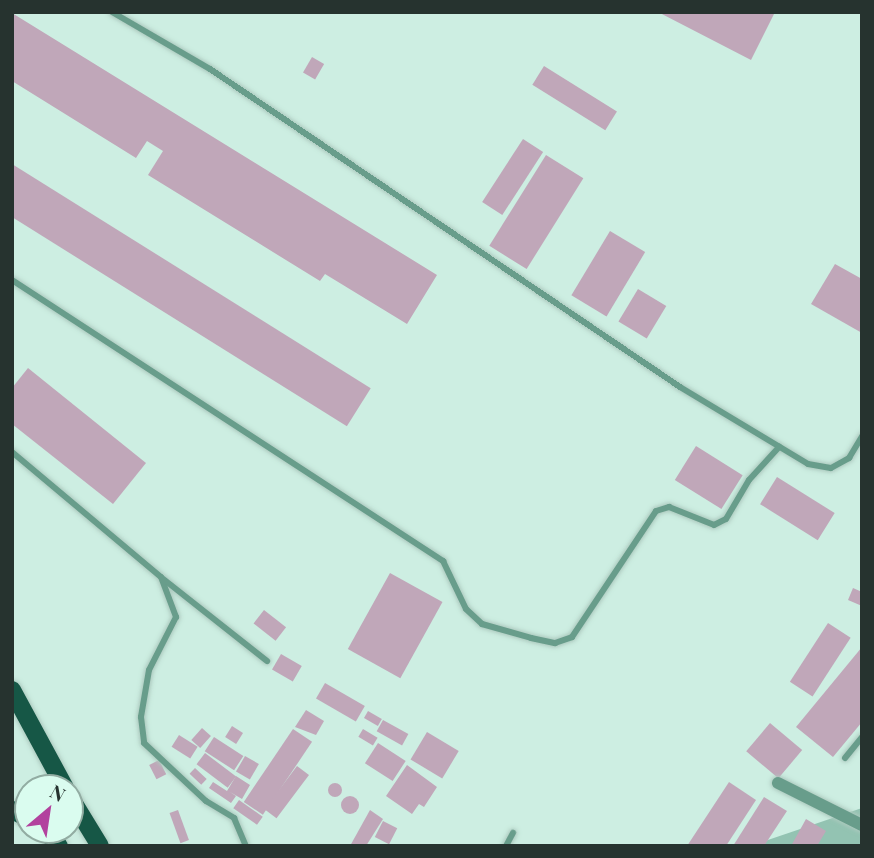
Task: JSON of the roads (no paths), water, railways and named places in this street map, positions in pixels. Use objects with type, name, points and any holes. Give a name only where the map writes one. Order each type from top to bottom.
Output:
[{"type":"main road","points":[[12,690],[57,774]]},
{"type":"main road","points":[[84,820],[100,846]]},
{"type":"street","points":[[778,783],[862,825]]},
{"type":"lane","points":[[113,12],[210,69],[680,387],[808,464],[831,468],[849,457],[862,436]]},
{"type":"lane","points":[[12,280],[443,561],[466,609],[482,624],[506,633],[555,643],[572,637],[656,511],[669,507],[714,525],[726,519],[749,480],[779,447]]},
{"type":"lane","points":[[12,452],[161,577],[267,661]]},
{"type":"lane","points":[[161,577],[176,617],[149,670],[141,717],[144,743],[206,801],[234,818],[246,846]]},
{"type":"lane","points":[[845,758],[862,737]]},
{"type":"lane","points":[[506,846],[513,833]]}]
